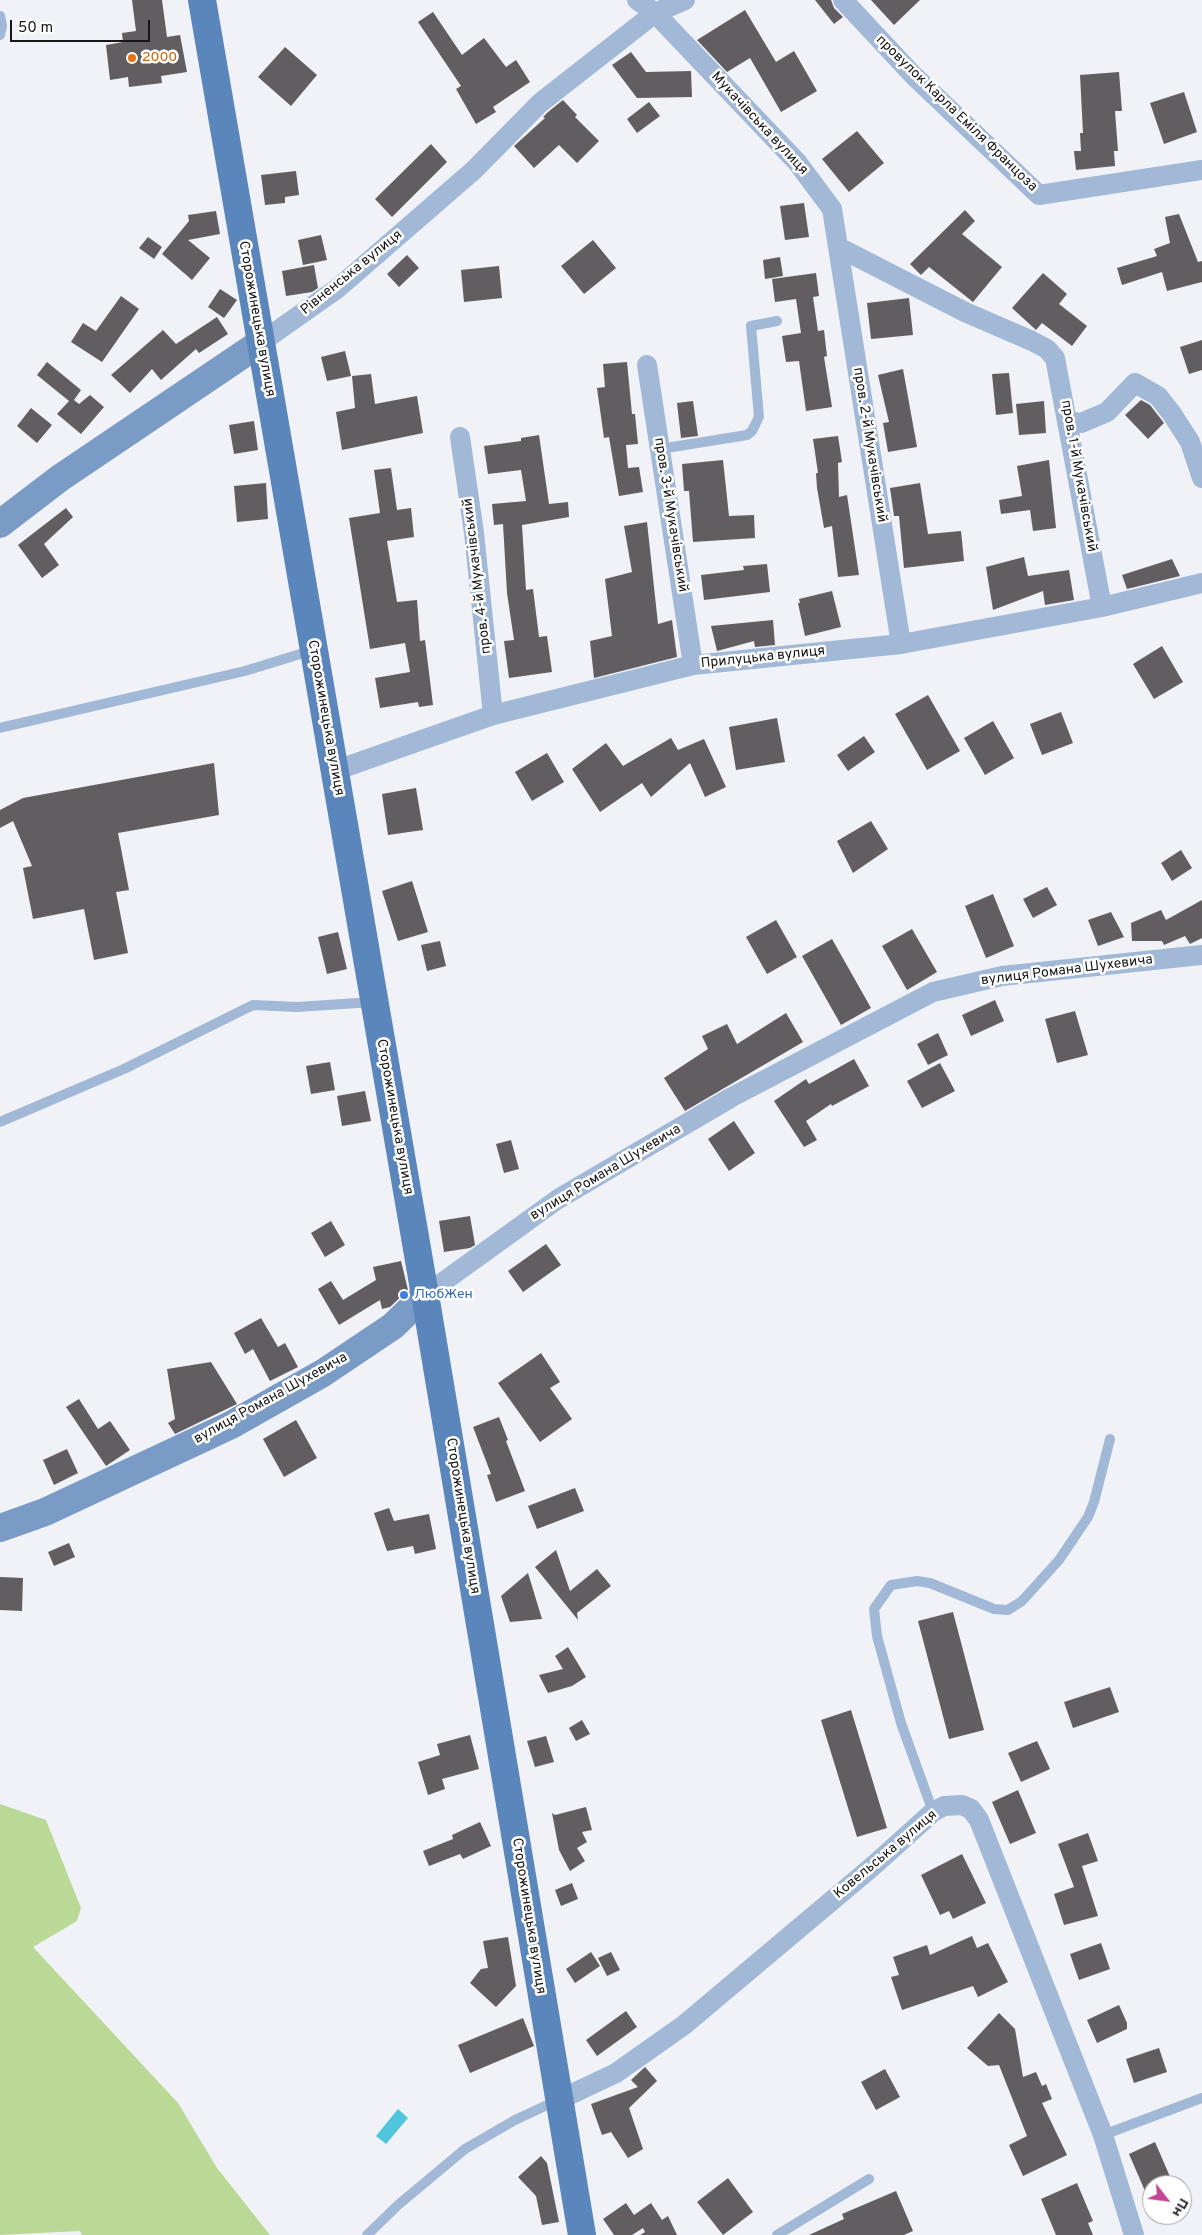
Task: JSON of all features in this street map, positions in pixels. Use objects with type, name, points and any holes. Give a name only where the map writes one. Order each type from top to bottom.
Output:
[{"type":"main road","name":"Сторожинецька вулиця","points":[[202,0],[425,1295],[582,2235]]},
{"type":"street","name":"Мукачівська вулиця","points":[[638,0],[654,14],[797,162],[832,209],[838,247]]},
{"type":"street","name":"Рівненська вулиця","points":[[0,524],[60,478],[338,288],[474,170],[540,103],[654,14],[685,0]]},
{"type":"street","name":"провулок Карла Еміля Францоза","points":[[843,0],[913,75],[1039,195],[1202,170]]},
{"type":"street","name":"пров. 1-й Мукачівський","points":[[838,247],[965,312],[1047,349],[1055,358],[1069,421],[1102,607]]},
{"type":"street","name":"пров. 2-й Мукачівський","points":[[838,247],[901,644]]},
{"type":"street","name":"пров. 3-й Мукачівський","points":[[647,365],[693,665]]},
{"type":"street","points":[[1069,421],[1081,423],[1107,412],[1135,383],[1158,396],[1172,414],[1190,442],[1202,478]]},
{"type":"street","name":"пров. 4-й Мукачівський","points":[[460,437],[474,534],[493,715]]},
{"type":"street","name":"Прилуцька вулиця","points":[[334,771],[493,715],[693,665],[901,644],[1102,607],[1202,584]]},
{"type":"street","name":"вулиця Романа Шухевича","points":[[0,1528],[45,1512],[231,1425],[323,1372],[393,1326],[425,1295],[558,1199],[732,1097],[934,992],[1002,976],[1202,955]]},
{"type":"street","name":"Ковельська вулиця","points":[[559,2100],[616,2073],[684,2025],[896,1847],[933,1812],[944,1806],[962,1805],[971,1809],[979,1820],[1103,2135],[1134,2235]]},
{"type":"lane","points":[[0,16],[2,26],[0,35]]},
{"type":"lane","points":[[660,449],[747,435],[752,431],[759,416],[751,326],[777,321]]},
{"type":"lane","points":[[0,728],[245,671],[314,650]]},
{"type":"lane","points":[[0,1122],[124,1069],[253,1005],[297,1006],[374,1002]]},
{"type":"lane","points":[[933,1812],[912,1757],[899,1714],[877,1636],[874,1609],[892,1585],[917,1581],[930,1583],[994,1609],[1008,1610],[1022,1601],[1059,1560],[1088,1517],[1094,1502],[1110,1439]]},
{"type":"lane","points":[[1103,2135],[1202,2098]]},
{"type":"lane","points":[[367,2235],[398,2205],[466,2149],[515,2120],[559,2100]]},
{"type":"lane","points":[[777,2235],[869,2179]]},
{"type":"green space","points":[[0,1804],[46,1820],[81,1908],[77,1921],[33,1947],[178,2103],[217,2168],[270,2235],[82,2235],[80,2231],[0,2235]]},
{"type":"water","points":[[398,2109],[408,2118],[386,2144],[376,2136]]},
{"type":"building","points":[[132,0],[162,0],[167,37],[180,35],[187,72],[161,76],[162,83],[129,87],[128,77],[110,80],[106,45],[123,42],[122,33],[136,31]]},
{"type":"building","points":[[815,0],[831,0],[834,8],[843,17],[834,24]]},
{"type":"building","points":[[871,0],[920,0],[894,25]]},
{"type":"building","points":[[745,10],[776,62],[794,51],[817,91],[781,112],[750,58],[727,72],[697,40]]},
{"type":"building","points":[[433,12],[462,55],[484,38],[506,67],[516,60],[530,82],[493,107],[496,112],[476,124],[456,89],[461,86],[418,22]]},
{"type":"building","points":[[285,47],[317,75],[291,106],[258,77]]},
{"type":"building","points":[[631,52],[646,72],[691,71],[692,97],[637,98],[612,65]]},
{"type":"building","points":[[1119,72],[1122,111],[1115,111],[1118,151],[1114,151],[1115,166],[1076,170],[1074,151],[1081,151],[1080,133],[1083,133],[1080,75]]},
{"type":"building","points":[[1184,92],[1197,132],[1164,144],[1150,103]]},
{"type":"building","points":[[563,100],[577,115],[575,117],[599,141],[577,163],[559,145],[534,168],[514,146],[545,118],[543,117],[548,112]]},
{"type":"building","points":[[649,102],[660,116],[637,133],[627,119]]},
{"type":"building","points":[[857,131],[884,163],[849,192],[822,159]]},
{"type":"building","points":[[431,144],[447,162],[392,217],[375,199]]},
{"type":"building","points":[[296,171],[299,195],[285,197],[285,203],[265,205],[261,175]]},
{"type":"building","points":[[804,203],[809,237],[785,240],[780,206]]},
{"type":"building","points":[[965,210],[975,221],[962,234],[1002,267],[973,302],[929,267],[921,275],[910,264]]},
{"type":"building","points":[[216,211],[220,234],[188,240],[210,258],[192,280],[162,254],[189,221],[188,215]]},
{"type":"building","points":[[1179,214],[1198,262],[1202,261],[1202,282],[1167,291],[1162,272],[1122,285],[1117,268],[1157,256],[1154,249],[1170,243],[1165,217]]},
{"type":"building","points":[[321,235],[327,260],[303,265],[298,240]]},
{"type":"building","points":[[148,237],[162,247],[154,259],[139,248]]},
{"type":"building","points":[[593,240],[616,268],[584,294],[561,266]]},
{"type":"building","points":[[407,255],[419,268],[399,287],[387,274]]},
{"type":"building","points":[[780,257],[783,276],[765,279],[763,260]]},
{"type":"building","points":[[314,265],[318,288],[312,292],[286,296],[282,271]]},
{"type":"building","points":[[499,266],[502,298],[464,302],[461,270]]},
{"type":"building","points":[[816,273],[819,296],[813,297],[818,331],[824,330],[827,356],[824,357],[832,407],[806,411],[799,361],[786,362],[782,336],[801,333],[796,299],[775,302],[772,279]]},
{"type":"building","points":[[1043,273],[1067,294],[1059,304],[1087,326],[1072,346],[1042,323],[1036,330],[1012,308]]},
{"type":"building","points":[[220,289],[237,300],[224,318],[208,307]]},
{"type":"building","points":[[121,296],[139,309],[102,362],[71,342],[83,323],[96,331]]},
{"type":"building","points":[[909,298],[913,335],[871,339],[867,303]]},
{"type":"building","points":[[217,317],[228,334],[199,353],[196,349],[161,380],[152,369],[130,393],[111,375],[163,330],[176,344]]},
{"type":"building","points":[[1202,340],[1202,370],[1189,374],[1180,347]]},
{"type":"building","points":[[345,351],[351,376],[327,381],[321,357]]},
{"type":"building","points":[[47,362],[81,390],[74,400],[79,404],[90,395],[104,407],[81,434],[57,414],[69,401],[37,375]]},
{"type":"building","points":[[627,362],[632,414],[635,414],[638,444],[626,445],[628,468],[639,467],[643,492],[619,496],[609,437],[604,438],[597,388],[605,387],[603,364]]},
{"type":"building","points":[[903,369],[917,447],[888,452],[883,423],[889,422],[878,375]]},
{"type":"building","points":[[1009,373],[1013,413],[996,415],[992,374]]},
{"type":"building","points":[[371,374],[375,404],[417,396],[423,433],[342,450],[336,412],[355,408],[352,376]]},
{"type":"building","points":[[1141,400],[1150,405],[1164,423],[1148,439],[1125,415]]},
{"type":"building","points":[[693,401],[698,436],[681,438],[677,403]]},
{"type":"building","points":[[1044,401],[1046,433],[1019,435],[1016,404]]},
{"type":"building","points":[[31,408],[52,425],[37,443],[17,426]]},
{"type":"building","points":[[254,421],[258,450],[234,454],[229,425]]},
{"type":"building","points":[[539,435],[549,504],[568,502],[569,517],[522,525],[526,590],[533,589],[539,637],[547,636],[552,672],[509,678],[504,641],[514,640],[507,593],[503,524],[494,525],[492,504],[526,501],[521,470],[488,474],[484,446],[521,441],[521,438]]},
{"type":"building","points":[[838,436],[842,462],[838,463],[839,497],[847,495],[859,575],[838,577],[832,526],[824,528],[817,488],[816,473],[818,473],[813,439]]},
{"type":"building","points":[[723,460],[729,516],[754,515],[755,538],[693,542],[689,491],[684,491],[682,464]]},
{"type":"building","points":[[1049,460],[1056,528],[1033,531],[1030,510],[1001,514],[999,500],[1022,496],[1017,466]]},
{"type":"building","points":[[391,468],[397,510],[411,508],[414,537],[387,541],[397,602],[417,600],[420,641],[425,640],[433,705],[419,707],[418,702],[380,708],[375,678],[410,672],[405,643],[370,649],[349,518],[380,513],[374,470]]},
{"type":"building","points":[[266,483],[268,519],[237,522],[234,486]]},
{"type":"building","points":[[920,483],[928,534],[961,531],[964,561],[904,568],[899,516],[894,516],[890,488]]},
{"type":"building","points":[[66,508],[73,517],[44,544],[59,565],[42,578],[18,545]]},
{"type":"building","points":[[647,522],[658,624],[672,620],[677,657],[594,678],[590,641],[612,636],[605,579],[632,572],[624,526]]},
{"type":"building","points":[[1024,557],[1028,576],[1069,570],[1074,600],[1045,605],[1043,591],[993,610],[986,567]]},
{"type":"building","points":[[1172,559],[1180,576],[1127,589],[1122,575]]},
{"type":"building","points":[[767,564],[770,592],[704,600],[701,575],[744,570],[743,566]]},
{"type":"building","points":[[832,591],[841,627],[805,636],[798,603],[800,603],[799,599]]},
{"type":"building","points":[[773,620],[775,645],[755,647],[754,641],[717,651],[711,626]]},
{"type":"building","points":[[1162,646],[1183,682],[1154,699],[1133,664]]},
{"type":"building","points":[[928,695],[960,751],[927,770],[895,714]]},
{"type":"building","points":[[1061,712],[1073,743],[1042,755],[1030,724]]},
{"type":"building","points":[[777,718],[785,762],[736,770],[729,727]]},
{"type":"building","points":[[993,721],[1014,758],[985,775],[964,738]]},
{"type":"building","points":[[864,736],[875,752],[848,771],[837,755]]},
{"type":"building","points":[[671,738],[678,750],[704,739],[726,787],[705,797],[690,763],[651,797],[642,783],[600,812],[572,769],[606,743],[623,766]]},
{"type":"building","points":[[547,753],[564,782],[532,801],[515,772]]},
{"type":"building","points":[[214,763],[219,815],[118,833],[129,890],[116,892],[128,953],[94,960],[84,909],[33,919],[23,868],[32,866],[13,821],[0,828],[0,810],[23,798]]},
{"type":"building","points":[[416,788],[423,830],[388,835],[382,794]]},
{"type":"building","points":[[871,821],[888,849],[853,873],[837,841]]},
{"type":"building","points":[[1181,850],[1192,868],[1172,881],[1161,863]]},
{"type":"building","points":[[412,881],[428,932],[398,941],[382,891]]},
{"type":"building","points":[[1047,887],[1057,905],[1033,918],[1023,899]]},
{"type":"building","points":[[993,894],[1014,946],[986,958],[965,906]]},
{"type":"building","points":[[1202,900],[1202,938],[1190,944],[1185,936],[1164,945],[1162,941],[1132,941],[1131,923],[1161,910],[1166,920]]},
{"type":"building","points":[[1111,912],[1124,937],[1098,946],[1088,920]]},
{"type":"building","points":[[776,920],[797,957],[767,974],[746,937]]},
{"type":"building","points":[[912,929],[937,972],[907,990],[882,946]]},
{"type":"building","points":[[338,932],[347,969],[327,974],[318,937]]},
{"type":"building","points":[[832,939],[871,1008],[841,1025],[802,956]]},
{"type":"building","points":[[440,941],[446,966],[427,971],[421,945]]},
{"type":"building","points":[[995,1000],[1004,1021],[971,1036],[962,1015]]},
{"type":"building","points":[[1075,1011],[1088,1055],[1057,1063],[1045,1019]]},
{"type":"building","points":[[786,1013],[803,1042],[685,1111],[664,1078],[708,1049],[702,1036],[727,1024],[737,1044]]},
{"type":"building","points":[[938,1033],[948,1055],[928,1065],[917,1044]]},
{"type":"building","points":[[854,1059],[869,1086],[832,1106],[831,1104],[806,1121],[817,1140],[804,1147],[774,1101],[806,1079],[809,1084]]},
{"type":"building","points":[[330,1062],[335,1090],[311,1094],[306,1066]]},
{"type":"building","points":[[940,1063],[955,1091],[922,1108],[907,1081]]},
{"type":"building","points":[[365,1091],[371,1121],[342,1126],[337,1096]]},
{"type":"building","points":[[734,1121],[755,1153],[729,1171],[708,1139]]},
{"type":"building","points":[[511,1140],[519,1169],[504,1173],[496,1144]]},
{"type":"building","points":[[470,1216],[475,1245],[470,1248],[444,1252],[439,1221]]},
{"type":"building","points":[[331,1221],[345,1245],[325,1257],[311,1233]]},
{"type":"building","points":[[546,1244],[561,1265],[523,1292],[508,1271]]},
{"type":"building","points":[[401,1261],[408,1290],[390,1307],[382,1309],[380,1300],[339,1325],[318,1289],[331,1281],[343,1300],[376,1280],[373,1267]]},
{"type":"building","points":[[261,1318],[278,1347],[285,1343],[298,1367],[270,1381],[253,1349],[245,1354],[234,1333]]},
{"type":"building","points":[[541,1353],[560,1382],[550,1388],[572,1419],[540,1442],[498,1383]]},
{"type":"building","points":[[211,1362],[237,1404],[175,1434],[168,1423],[175,1419],[167,1369]]},
{"type":"building","points":[[79,1399],[98,1429],[110,1421],[130,1450],[106,1466],[66,1407]]},
{"type":"building","points":[[499,1417],[525,1491],[496,1502],[487,1475],[491,1474],[473,1427]]},
{"type":"building","points":[[296,1420],[317,1458],[284,1477],[263,1439]]},
{"type":"building","points":[[67,1449],[78,1473],[54,1485],[43,1460]]},
{"type":"building","points":[[575,1488],[584,1511],[537,1529],[528,1506]]},
{"type":"building","points":[[389,1508],[394,1521],[429,1514],[436,1549],[415,1554],[413,1546],[387,1551],[374,1513]]},
{"type":"building","points":[[69,1543],[75,1557],[54,1566],[48,1552]]},
{"type":"building","points":[[556,1550],[570,1591],[597,1569],[611,1586],[577,1613],[578,1620],[535,1567]]},
{"type":"building","points":[[528,1573],[542,1619],[510,1622],[501,1596]]},
{"type":"building","points":[[0,1577],[23,1578],[22,1611],[0,1610]]},
{"type":"building","points":[[953,1612],[984,1730],[949,1739],[918,1621]]},
{"type":"building","points":[[568,1647],[586,1677],[572,1686],[548,1693],[539,1675],[563,1669],[555,1656]]},
{"type":"building","points":[[1110,1687],[1119,1712],[1073,1728],[1064,1702]]},
{"type":"building","points":[[851,1710],[887,1828],[857,1837],[821,1720]]},
{"type":"building","points":[[582,1720],[590,1734],[576,1741],[569,1728]]},
{"type":"building","points":[[470,1735],[479,1769],[442,1779],[445,1789],[428,1795],[418,1762],[440,1755],[437,1744]]},
{"type":"building","points":[[546,1736],[554,1762],[535,1767],[527,1741]]},
{"type":"building","points":[[1037,1741],[1050,1769],[1021,1782],[1008,1753]]},
{"type":"building","points":[[1018,1790],[1036,1833],[1010,1844],[992,1802]]},
{"type":"building","points":[[586,1807],[592,1830],[582,1832],[587,1842],[577,1848],[585,1861],[570,1871],[559,1850],[552,1813],[555,1815]]},
{"type":"building","points":[[480,1822],[491,1846],[463,1859],[460,1854],[429,1866],[423,1851],[453,1839],[452,1835]]},
{"type":"building","points":[[1088,1833],[1098,1861],[1082,1866],[1098,1916],[1064,1925],[1054,1894],[1074,1887],[1058,1844]]},
{"type":"building","points":[[962,1854],[986,1903],[953,1919],[949,1911],[940,1915],[921,1875]]},
{"type":"building","points":[[572,1883],[578,1899],[561,1906],[555,1890]]},
{"type":"building","points":[[972,1936],[977,1948],[988,1943],[1008,1982],[978,1997],[973,1986],[902,2010],[891,1977],[899,1975],[893,1957],[927,1945],[930,1955]]},
{"type":"building","points":[[508,1937],[516,1986],[496,2007],[470,1983],[481,1969],[488,1968],[483,1941]]},
{"type":"building","points":[[1101,1943],[1110,1969],[1079,1980],[1070,1954]]},
{"type":"building","points":[[591,1952],[600,1966],[575,1983],[566,1969]]},
{"type":"building","points":[[611,1952],[620,1970],[607,1976],[598,1958]]},
{"type":"building","points":[[1119,2005],[1127,2023],[1127,2029],[1097,2043],[1087,2020]]},
{"type":"building","points":[[626,2011],[637,2027],[597,2056],[586,2040]]},
{"type":"building","points":[[999,2013],[1015,2029],[1023,2077],[1036,2072],[1042,2086],[1046,2084],[1052,2099],[1042,2103],[1067,2155],[1023,2176],[1009,2145],[1027,2136],[999,2065],[988,2066],[967,2048]]},
{"type":"building","points":[[523,2018],[534,2046],[470,2073],[458,2045]]},
{"type":"building","points":[[1159,2048],[1167,2072],[1134,2083],[1126,2059]]},
{"type":"building","points":[[645,2067],[657,2081],[629,2108],[643,2149],[628,2158],[611,2132],[602,2135],[591,2104],[638,2087],[631,2080]]},
{"type":"building","points":[[885,2069],[900,2097],[876,2110],[861,2082]]},
{"type":"building","points":[[1155,2142],[1169,2175],[1142,2175],[1142,2184],[1129,2154]]},
{"type":"building","points":[[541,2156],[547,2163],[559,2222],[542,2225],[536,2196],[518,2177]]},
{"type":"building","points":[[728,2178],[753,2212],[723,2235],[697,2202]]},
{"type":"building","points":[[1077,2183],[1093,2221],[1088,2223],[1093,2235],[1056,2235],[1041,2199]]},
{"type":"building","points":[[896,2191],[913,2231],[904,2235],[809,2235],[844,2219],[842,2214]]},
{"type":"building","points":[[626,2203],[634,2215],[651,2203],[662,2220],[668,2216],[677,2235],[640,2235],[645,2232],[643,2228],[632,2235],[614,2235],[603,2219]]},
{"type":"place","name":"2000","points":[[132,58]]},
{"type":"place","name":"ЛюбЖен","points":[[404,1295]]}]
